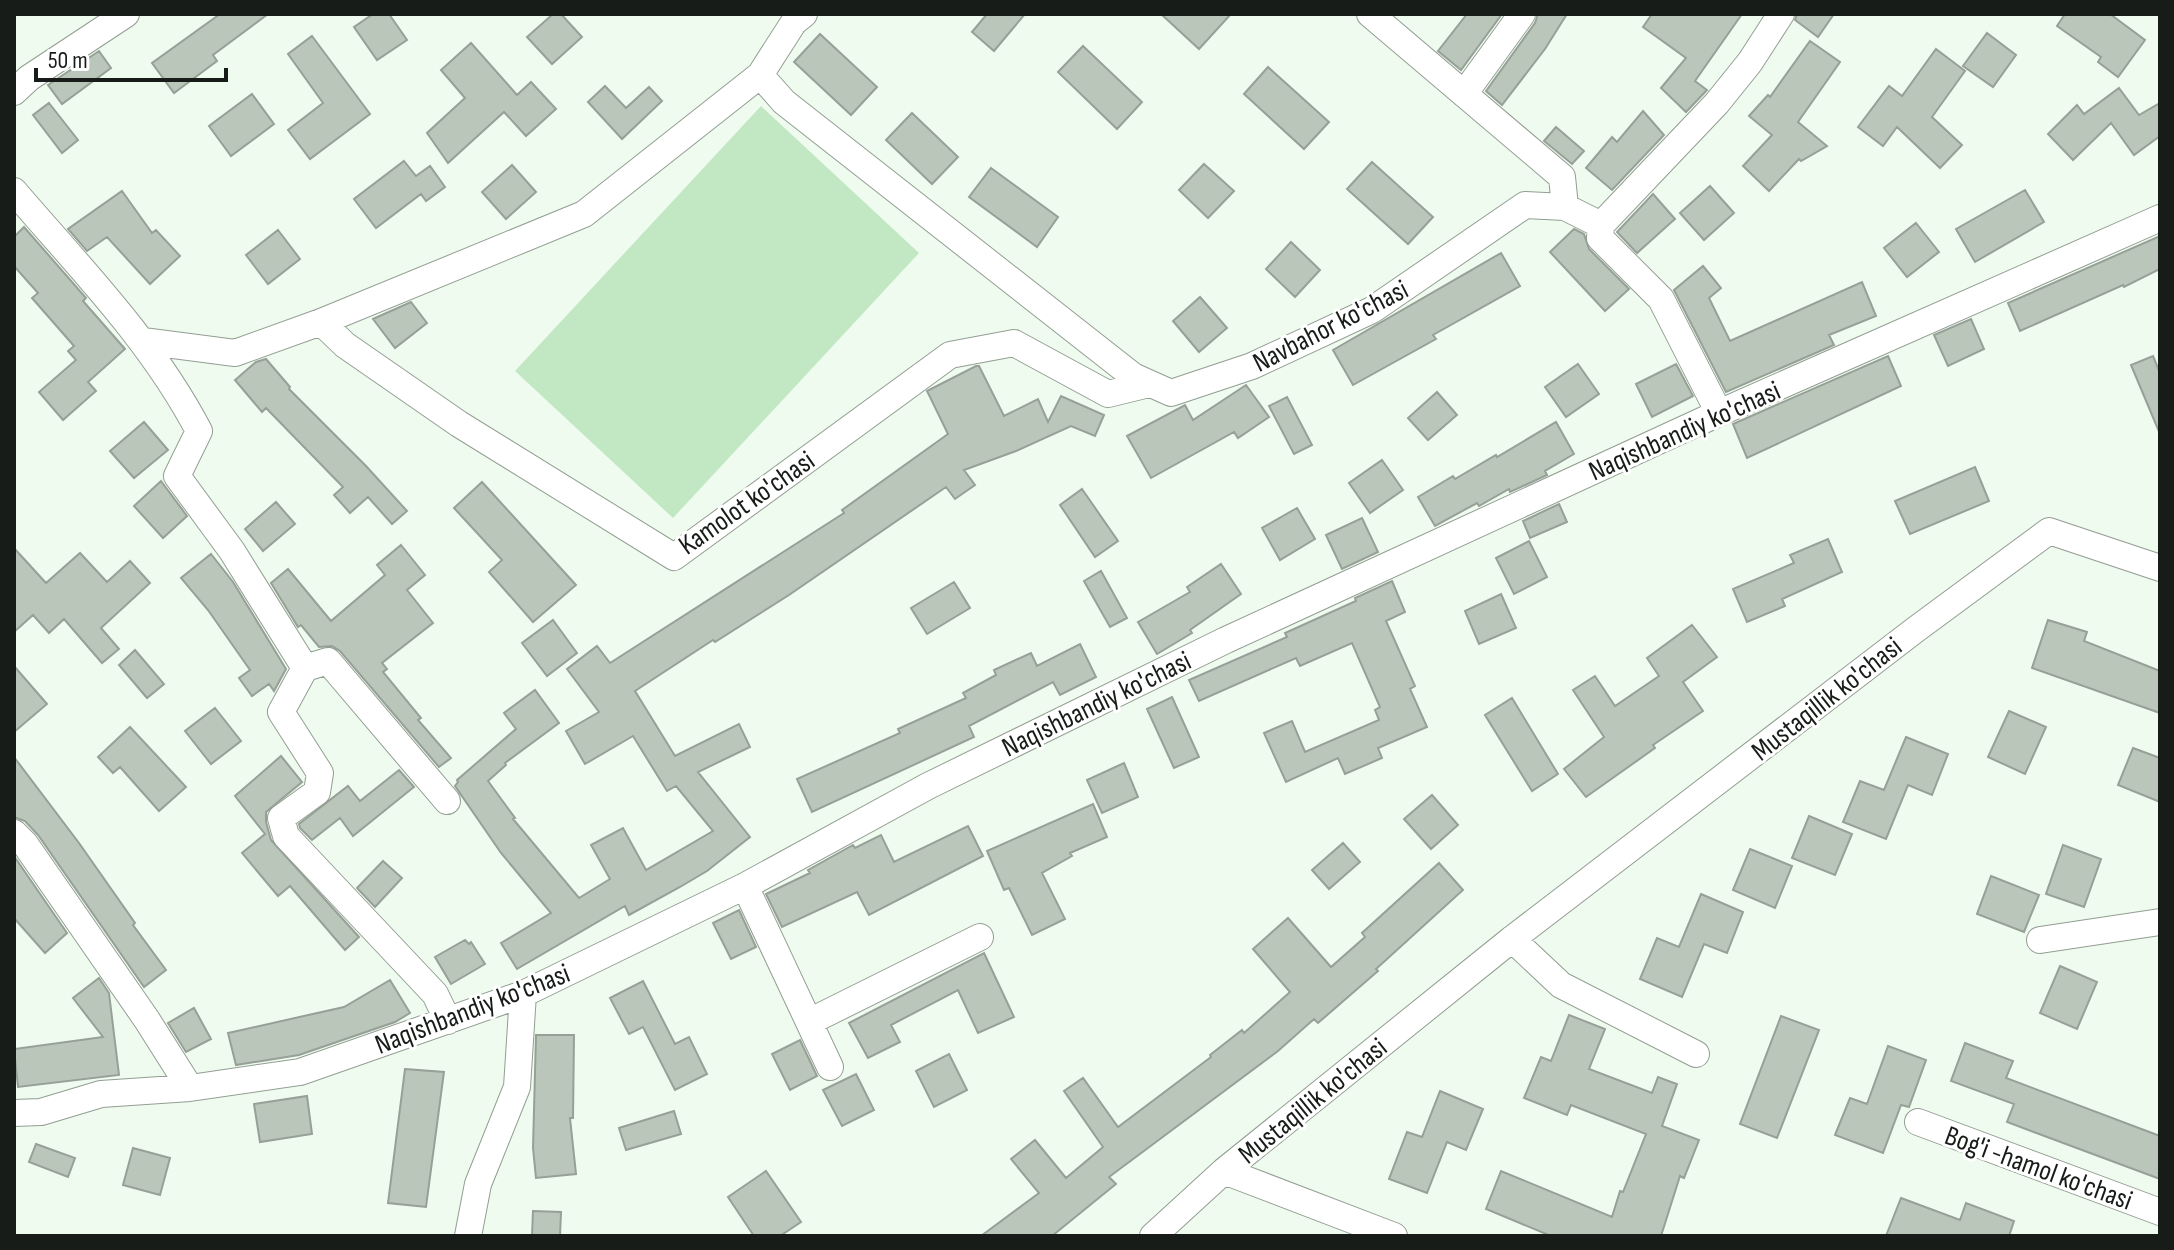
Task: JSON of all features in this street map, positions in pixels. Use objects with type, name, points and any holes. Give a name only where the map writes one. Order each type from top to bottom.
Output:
[{"type":"street","points":[[14,92],[29,78],[126,14]]},
{"type":"street","points":[[143,341],[235,353],[321,322],[584,214],[760,75],[794,22],[804,14]]},
{"type":"street","points":[[1370,14],[1562,177],[1565,207]]},
{"type":"street","points":[[1464,94],[1522,14]]},
{"type":"street","points":[[1719,413],[1661,299],[1600,238],[1601,225],[1717,103],[1750,62],[1781,14]]},
{"type":"street","points":[[760,75],[784,102],[1133,376],[1160,389]]},
{"type":"street","points":[[14,191],[143,341],[187,407],[199,431],[177,476],[232,551],[305,668]]},
{"type":"street","name":"Navbahor ko'chasi","points":[[1160,389],[1252,366],[1372,310],[1525,205],[1565,207],[1601,225]]},
{"type":"street","name":"Naqishbandiy ko'chasi","points":[[14,1113],[41,1112],[101,1094],[190,1088],[300,1072],[523,994],[745,886],[928,786],[1226,640],[1719,413],[2160,218]]},
{"type":"street","name":"Kamolot ko'chasi","points":[[321,322],[345,345],[459,424],[674,557],[950,355],[1014,343],[1108,394],[1160,389]]},
{"type":"street","name":"Mustaqillik ko'chasi","points":[[1153,1236],[1224,1171],[1512,939],[2049,531],[2160,568]]},
{"type":"street","points":[[447,801],[328,661],[305,668],[281,712],[320,773],[317,792],[281,818],[286,836],[435,994],[448,1021]]},
{"type":"street","points":[[14,833],[25,844],[104,957],[190,1088]]},
{"type":"street","points":[[745,886],[830,1067]]},
{"type":"street","points":[[2040,940],[2160,922]]},
{"type":"street","points":[[809,1022],[980,937]]},
{"type":"street","points":[[1512,939],[1561,985],[1696,1054]]},
{"type":"street","points":[[468,1236],[478,1184],[517,1087],[523,994]]},
{"type":"street","name":"Bog'i -hamol ko'chasi","points":[[1918,1122],[2160,1212]]},
{"type":"street","name":"Mustaqillik ko'chasi","points":[[1224,1171],[1394,1236]]},
{"type":"green space","points":[[761,106],[919,253],[673,518],[515,371]]},
{"type":"building","points":[[220,14],[268,14],[213,55],[217,61],[174,93],[152,63]]},
{"type":"building","points":[[373,14],[389,14],[407,40],[377,60],[354,27]]},
{"type":"building","points":[[553,14],[561,14],[582,37],[552,64],[527,37]]},
{"type":"building","points":[[987,14],[1025,14],[994,51],[972,32]]},
{"type":"building","points":[[1161,14],[1231,14],[1199,49]]},
{"type":"building","points":[[1467,14],[1502,14],[1461,70],[1438,51]]},
{"type":"building","points":[[1538,14],[1567,14],[1545,49],[1502,105],[1486,91],[1535,23]]},
{"type":"building","points":[[1652,14],[1742,14],[1695,81],[1707,90],[1686,112],[1661,88],[1686,58],[1643,27]]},
{"type":"building","points":[[1797,14],[1834,14],[1818,37],[1795,20]]},
{"type":"building","points":[[2065,14],[2110,14],[2145,40],[2118,77],[2098,62],[2101,57],[2057,26]]},
{"type":"building","points":[[1987,33],[2016,55],[1993,87],[1963,66]]},
{"type":"building","points":[[820,34],[877,87],[851,115],[794,62]]},
{"type":"building","points":[[312,36],[370,114],[310,159],[288,130],[323,103],[288,54]]},
{"type":"building","points":[[1810,41],[1840,62],[1798,122],[1827,146],[1801,161],[1799,159],[1769,191],[1743,166],[1772,135],[1749,116],[1768,95],[1770,97]]},
{"type":"building","points":[[471,43],[517,95],[531,82],[556,109],[526,136],[504,112],[448,163],[427,133],[465,98],[441,70]]},
{"type":"building","points":[[1083,46],[1142,102],[1117,129],[1058,72]]},
{"type":"building","points":[[1936,49],[1965,71],[1932,117],[1962,145],[1940,168],[1897,127],[1883,146],[1858,127],[1889,86],[1902,96]]},
{"type":"building","points":[[99,51],[111,68],[62,104],[48,85]]},
{"type":"building","points":[[1268,67],[1329,122],[1304,149],[1244,94]]},
{"type":"building","points":[[605,86],[626,108],[649,87],[662,101],[622,139],[588,102]]},
{"type":"building","points":[[2119,88],[2139,115],[2160,103],[2160,136],[2134,155],[2111,123],[2073,160],[2048,134],[2077,105],[2084,114]]},
{"type":"building","points":[[252,94],[274,124],[231,156],[209,126]]},
{"type":"building","points":[[49,103],[78,140],[62,153],[33,115]]},
{"type":"building","points":[[1643,111],[1664,135],[1612,190],[1586,168],[1612,137],[1617,142]]},
{"type":"building","points":[[912,113],[958,157],[932,184],[886,140]]},
{"type":"building","points":[[1556,127],[1584,151],[1572,164],[1544,141]]},
{"type":"building","points":[[404,161],[416,176],[430,166],[445,187],[426,201],[421,194],[376,228],[354,199]]},
{"type":"building","points":[[1372,162],[1433,217],[1408,244],[1347,189]]},
{"type":"building","points":[[1204,164],[1234,191],[1208,218],[1179,190]]},
{"type":"building","points":[[512,165],[536,192],[506,219],[482,192]]},
{"type":"building","points":[[991,168],[1058,217],[1037,247],[969,197]]},
{"type":"building","points":[[1710,186],[1734,213],[1704,240],[1680,213]]},
{"type":"building","points":[[2025,190],[2044,222],[1975,262],[1956,229]]},
{"type":"building","points":[[122,191],[152,233],[156,230],[180,256],[150,284],[107,237],[87,251],[68,229]]},
{"type":"building","points":[[1653,194],[1675,219],[1637,253],[1617,232]]},
{"type":"building","points":[[1916,223],[1939,252],[1907,277],[1884,248]]},
{"type":"building","points":[[24,227],[86,298],[83,301],[125,349],[88,382],[96,391],[63,420],[39,392],[76,360],[68,351],[74,346],[32,298],[38,293],[14,266],[14,237]]},
{"type":"building","points":[[1574,229],[1584,234],[1589,249],[1629,289],[1605,311],[1550,252]]},
{"type":"building","points":[[278,230],[300,259],[268,284],[246,255]]},
{"type":"building","points":[[2160,236],[2160,269],[2020,331],[2008,303]]},
{"type":"building","points":[[1291,242],[1320,270],[1295,297],[1266,269]]},
{"type":"building","points":[[1501,253],[1520,286],[1433,335],[1436,339],[1353,385],[1333,350]]},
{"type":"building","points":[[1703,266],[1721,288],[1709,298],[1730,341],[1862,282],[1876,316],[1829,335],[1834,345],[1726,392],[1674,290]]},
{"type":"building","points":[[1200,297],[1227,328],[1199,352],[1173,321]]},
{"type":"building","points":[[411,302],[427,323],[395,348],[373,319]]},
{"type":"building","points":[[1971,319],[1984,349],[1948,366],[1934,335]]},
{"type":"building","points":[[1888,356],[1901,386],[1747,458],[1733,424]]},
{"type":"building","points":[[2153,356],[2160,373],[2160,434],[2131,365]]},
{"type":"building","points":[[266,359],[289,389],[407,511],[392,524],[368,497],[350,513],[334,495],[343,487],[266,408],[262,412],[235,380],[256,362]]},
{"type":"building","points":[[1578,364],[1599,394],[1566,417],[1545,387]]},
{"type":"building","points":[[1676,364],[1693,396],[1652,417],[1636,384]]},
{"type":"building","points":[[979,366],[1004,416],[1038,399],[1048,422],[1061,396],[1104,415],[1095,436],[1071,426],[964,470],[975,485],[955,499],[946,487],[789,595],[635,691],[675,756],[739,724],[750,747],[698,772],[750,837],[707,871],[680,887],[629,915],[625,906],[517,969],[501,943],[551,913],[501,853],[455,786],[457,780],[516,729],[504,713],[535,690],[559,723],[505,763],[488,781],[513,819],[579,898],[610,879],[591,845],[623,828],[646,870],[713,831],[676,786],[667,791],[633,736],[585,764],[566,731],[599,712],[567,669],[597,646],[610,663],[844,513],[842,510],[948,434],[927,391]]},
{"type":"building","points":[[1246,385],[1269,417],[1238,438],[1234,432],[1151,478],[1127,436],[1185,405],[1193,420]]},
{"type":"building","points":[[1437,392],[1457,415],[1428,440],[1408,418]]},
{"type":"building","points":[[1287,397],[1312,445],[1294,454],[1269,406]]},
{"type":"building","points":[[144,422],[168,450],[134,478],[110,451]]},
{"type":"building","points":[[1556,422],[1574,454],[1545,471],[1547,475],[1510,492],[1509,489],[1479,506],[1477,503],[1435,526],[1418,497],[1453,476],[1455,479],[1497,457]]},
{"type":"building","points":[[1382,460],[1403,490],[1370,513],[1349,483]]},
{"type":"building","points":[[1975,467],[1989,501],[1910,534],[1895,501]]},
{"type":"building","points":[[161,481],[187,516],[163,538],[134,506]]},
{"type":"building","points":[[482,482],[576,585],[533,622],[489,572],[502,560],[454,508]]},
{"type":"building","points":[[1082,489],[1118,541],[1095,557],[1060,505]]},
{"type":"building","points":[[276,502],[295,524],[263,551],[245,529]]},
{"type":"building","points":[[1559,504],[1567,522],[1530,538],[1523,521]]},
{"type":"building","points":[[1297,508],[1315,539],[1280,560],[1262,528]]},
{"type":"building","points":[[1362,518],[1378,552],[1342,569],[1326,535]]},
{"type":"building","points":[[1828,539],[1842,572],[1782,599],[1785,606],[1747,622],[1733,589],[1794,563],[1790,555]]},
{"type":"building","points":[[1529,541],[1547,577],[1514,594],[1496,558]]},
{"type":"building","points":[[401,545],[425,575],[407,590],[433,623],[382,663],[387,669],[383,672],[451,758],[439,767],[340,651],[332,646],[319,647],[301,625],[298,627],[271,583],[288,569],[331,621],[385,575],[377,565]]},
{"type":"building","points":[[14,548],[46,583],[80,553],[107,582],[130,561],[150,583],[101,628],[119,649],[102,663],[64,619],[49,633],[33,615],[14,632]]},
{"type":"building","points":[[211,554],[233,582],[286,669],[274,691],[269,684],[252,696],[239,678],[250,670],[208,610],[181,578]]},
{"type":"building","points":[[1221,564],[1241,594],[1190,630],[1192,633],[1157,654],[1138,622],[1190,592],[1187,587]]},
{"type":"building","points":[[1101,571],[1127,618],[1110,627],[1084,581]]},
{"type":"building","points":[[1392,581],[1405,612],[1386,621],[1415,686],[1410,689],[1427,727],[1378,748],[1382,758],[1345,774],[1338,758],[1286,782],[1264,733],[1292,721],[1305,752],[1379,720],[1375,710],[1380,707],[1352,643],[1300,666],[1296,658],[1199,701],[1189,680],[1287,637],[1285,633]]},
{"type":"building","points":[[954,582],[970,608],[927,634],[911,608]]},
{"type":"building","points":[[1501,594],[1516,628],[1479,644],[1465,611]]},
{"type":"building","points":[[553,620],[577,653],[547,676],[522,643]]},
{"type":"building","points":[[2048,620],[2087,632],[2084,641],[2160,671],[2160,713],[2032,668]]},
{"type":"building","points":[[1692,625],[1717,657],[1683,682],[1703,711],[1586,797],[1564,769],[1604,737],[1573,690],[1595,676],[1615,706],[1659,676],[1647,658]]},
{"type":"building","points":[[1080,644],[1096,677],[1060,695],[1053,682],[969,726],[974,737],[812,812],[797,779],[900,733],[898,729],[966,698],[963,693],[996,675],[994,670],[1031,653],[1037,666]]},
{"type":"building","points":[[135,650],[164,684],[147,698],[119,665]]},
{"type":"building","points":[[14,666],[47,704],[14,732]]},
{"type":"building","points":[[1172,697],[1199,757],[1174,768],[1147,709]]},
{"type":"building","points":[[1512,698],[1558,774],[1532,791],[1485,715]]},
{"type":"building","points":[[215,708],[241,741],[211,764],[185,731]]},
{"type":"building","points":[[2009,711],[2046,727],[2025,774],[1988,757]]},
{"type":"building","points":[[130,727],[186,787],[159,811],[120,767],[113,773],[98,757]]},
{"type":"building","points":[[1906,737],[1948,754],[1932,795],[1908,785],[1886,839],[1843,822],[1860,781],[1884,790]]},
{"type":"building","points":[[2133,748],[2160,758],[2160,802],[2118,785]]},
{"type":"building","points":[[281,756],[302,782],[266,812],[271,840],[359,937],[345,950],[290,886],[278,896],[242,853],[265,834],[235,796]]},
{"type":"building","points":[[14,757],[79,843],[166,970],[144,987],[38,835],[25,821],[14,817]]},
{"type":"building","points":[[1124,763],[1138,797],[1102,813],[1087,780]]},
{"type":"building","points":[[399,770],[414,787],[353,836],[340,818],[312,840],[300,828],[299,824],[348,786],[360,801]]},
{"type":"building","points":[[1432,795],[1458,825],[1431,849],[1404,819]]},
{"type":"building","points":[[1093,804],[1107,837],[1070,853],[1072,856],[1042,873],[1065,919],[1032,935],[1009,888],[1004,890],[987,851]]},
{"type":"building","points":[[1809,816],[1852,834],[1835,875],[1792,858]]},
{"type":"building","points":[[968,826],[983,856],[869,915],[857,892],[782,927],[766,894],[810,873],[808,870],[853,845],[855,848],[881,835],[894,862]]},
{"type":"building","points":[[1343,843],[1360,862],[1329,889],[1312,870]]},
{"type":"building","points":[[2063,845],[2101,859],[2084,907],[2046,894]]},
{"type":"building","points":[[1750,849],[1792,866],[1775,908],[1733,890]]},
{"type":"building","points":[[14,856],[67,933],[45,953],[14,918]]},
{"type":"building","points":[[383,861],[402,878],[375,907],[357,888]]},
{"type":"building","points":[[1439,863],[1463,890],[1318,1023],[1314,1019],[1278,1051],[1109,1177],[1116,1184],[1052,1236],[981,1236],[1039,1193],[1011,1159],[1035,1140],[1066,1178],[1103,1147],[1064,1091],[1083,1078],[1118,1127],[1242,1030],[1244,1033],[1290,992],[1253,949],[1288,918],[1331,967],[1365,937],[1362,933]]},
{"type":"building","points":[[1991,876],[2039,895],[2024,932],[1977,914]]},
{"type":"building","points":[[1701,894],[1743,912],[1727,953],[1704,944],[1682,997],[1640,979],[1657,938],[1679,947]]},
{"type":"building","points":[[739,910],[756,947],[731,959],[713,923]]},
{"type":"building","points":[[465,940],[469,944],[471,942],[485,964],[451,984],[435,957]]},
{"type":"building","points":[[984,953],[1014,1017],[978,1033],[958,990],[891,1025],[900,1042],[868,1058],[849,1023]]},
{"type":"building","points":[[2060,966],[2097,982],[2077,1029],[2040,1013]]},
{"type":"building","points":[[99,978],[109,993],[119,1075],[18,1087],[14,1049],[103,1037],[73,998]]},
{"type":"building","points":[[390,980],[410,1013],[395,1022],[299,1055],[236,1065],[228,1033],[344,1007]]},
{"type":"building","points":[[643,981],[675,1044],[689,1037],[707,1074],[675,1090],[643,1027],[629,1034],[610,998]]},
{"type":"building","points":[[194,1008],[211,1039],[186,1052],[168,1023]]},
{"type":"building","points":[[1569,1015],[1605,1029],[1589,1069],[1652,1093],[1658,1077],[1677,1084],[1662,1126],[1699,1140],[1684,1178],[1680,1176],[1661,1236],[1551,1236],[1486,1209],[1501,1171],[1612,1217],[1620,1191],[1623,1192],[1646,1134],[1571,1105],[1567,1115],[1524,1098],[1541,1057],[1551,1061]]},
{"type":"building","points":[[1781,1016],[1819,1030],[1777,1138],[1740,1124]]},
{"type":"building","points":[[536,1035],[574,1035],[573,1118],[570,1118],[576,1174],[536,1178],[533,1148]]},
{"type":"building","points":[[800,1040],[817,1076],[790,1090],[772,1054]]},
{"type":"building","points":[[1965,1043],[2013,1061],[2006,1078],[2160,1136],[2160,1179],[2007,1122],[2014,1104],[1951,1081]]},
{"type":"building","points":[[1888,1046],[1926,1060],[1909,1107],[1901,1105],[1883,1153],[1835,1135],[1850,1098],[1867,1104]]},
{"type":"building","points":[[949,1054],[967,1090],[934,1107],[916,1071]]},
{"type":"building","points":[[405,1069],[444,1072],[426,1207],[388,1203]]},
{"type":"building","points":[[856,1074],[874,1110],[842,1126],[823,1090]]},
{"type":"building","points":[[1440,1091],[1483,1109],[1466,1150],[1447,1142],[1427,1193],[1389,1179],[1407,1132],[1422,1137]]},
{"type":"building","points":[[307,1096],[312,1134],[260,1142],[254,1104]]},
{"type":"building","points":[[674,1111],[681,1134],[626,1150],[619,1128]]},
{"type":"building","points":[[36,1144],[75,1158],[68,1177],[29,1162]]},
{"type":"building","points":[[133,1148],[170,1158],[160,1195],[123,1185]]},
{"type":"building","points":[[766,1171],[801,1222],[780,1236],[754,1236],[728,1197]]},
{"type":"building","points":[[1901,1198],[1960,1220],[1966,1203],[2014,1221],[2009,1236],[1886,1236]]},
{"type":"building","points":[[533,1211],[561,1212],[560,1236],[532,1236]]}]
